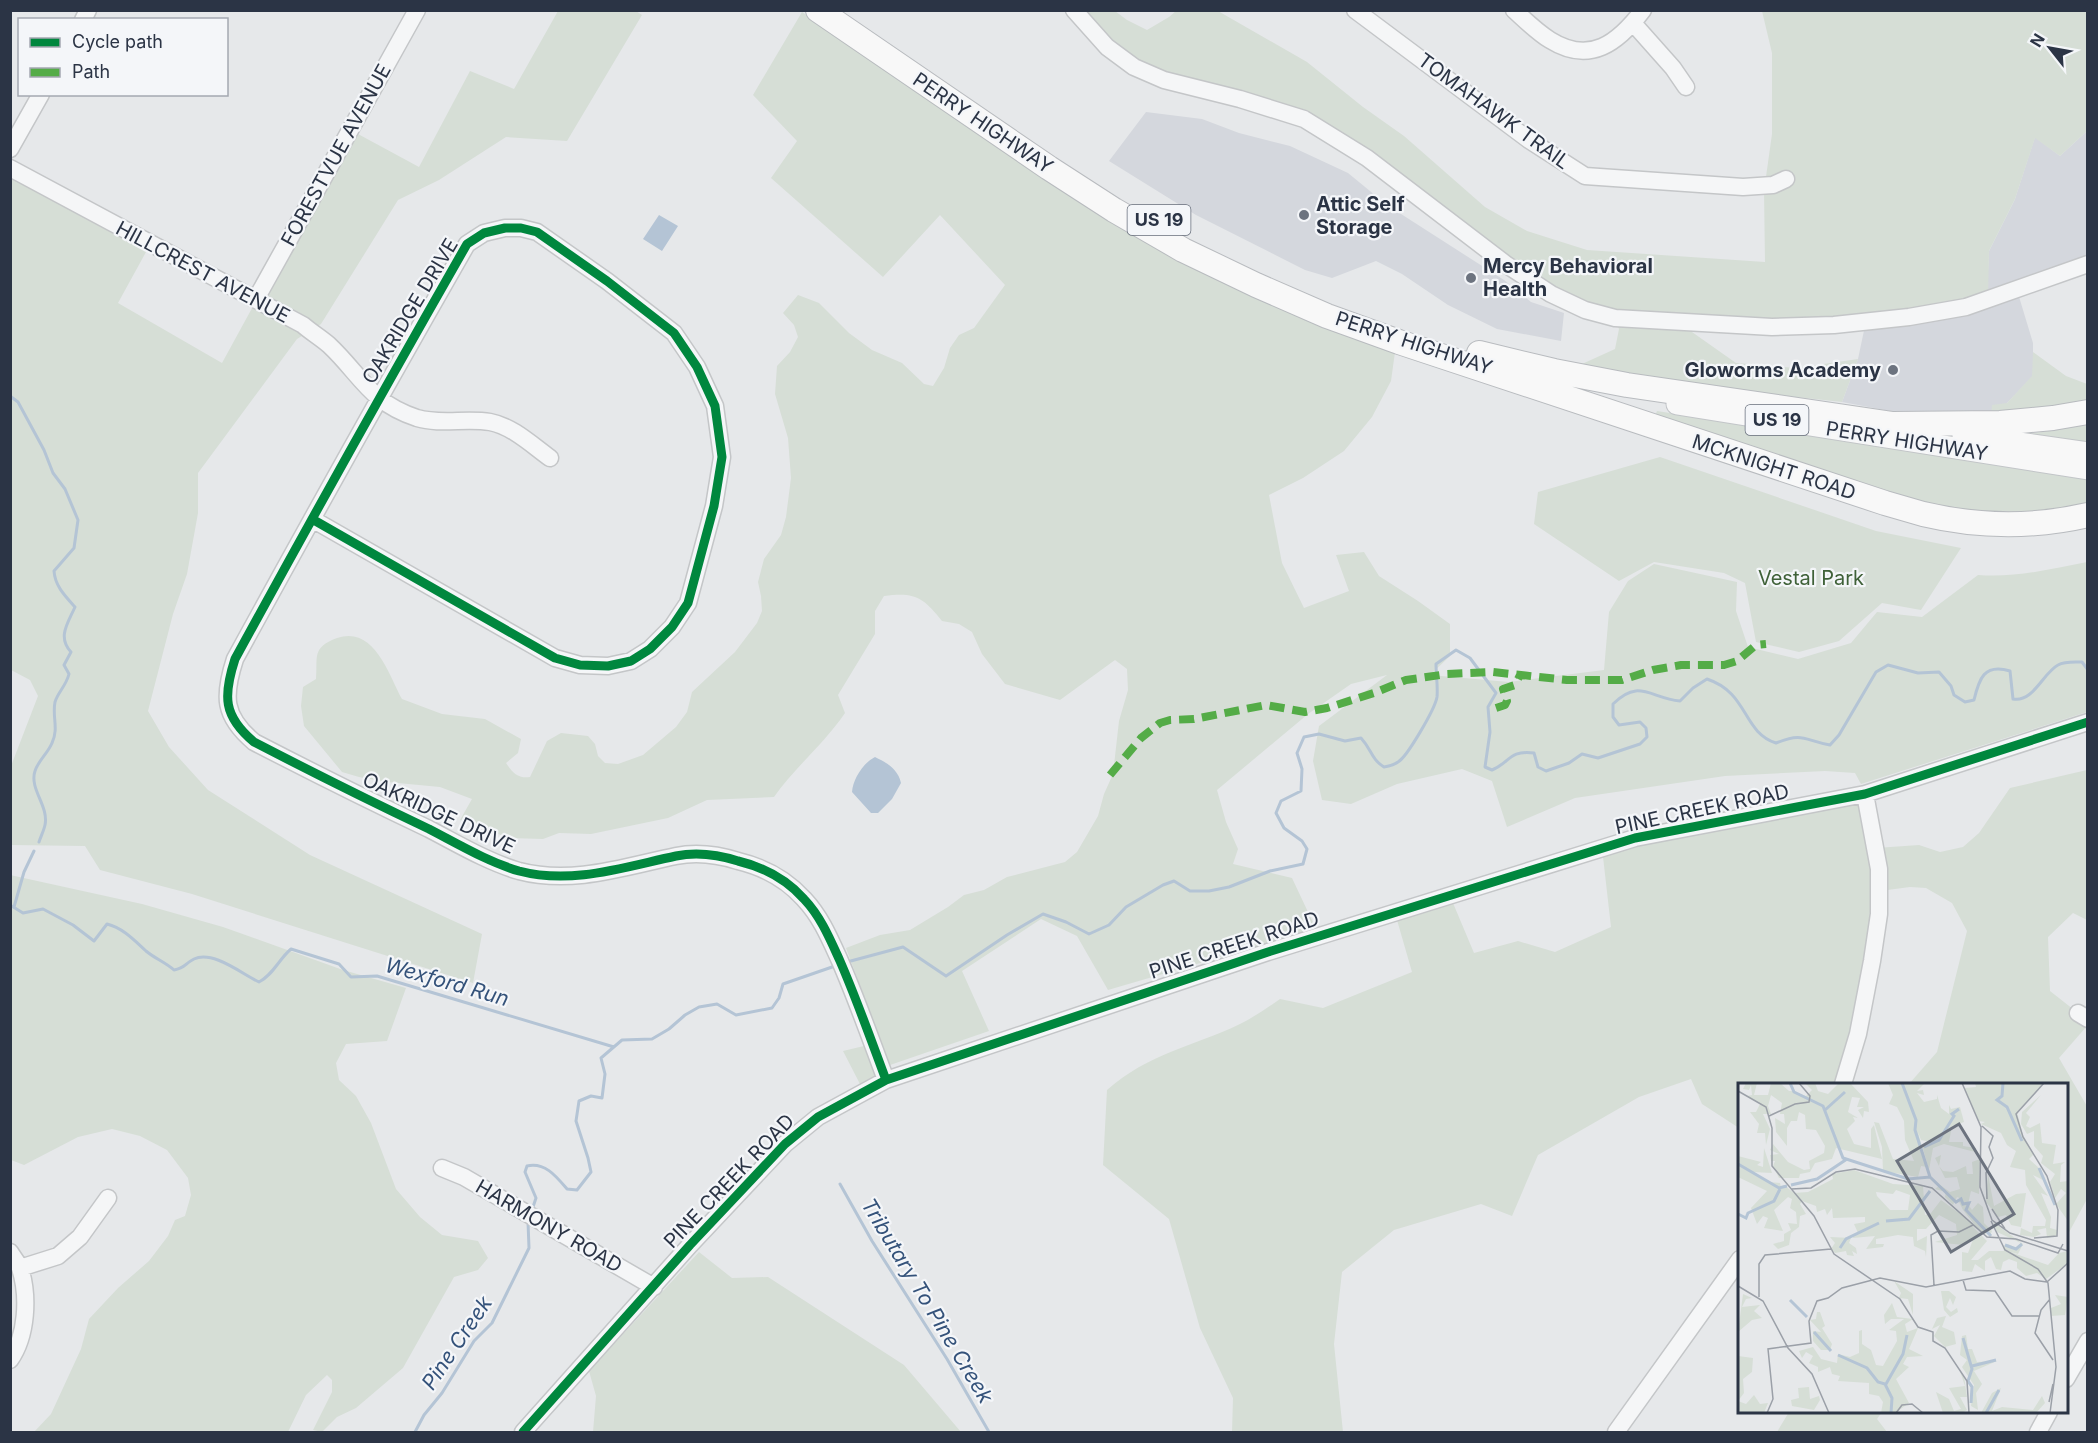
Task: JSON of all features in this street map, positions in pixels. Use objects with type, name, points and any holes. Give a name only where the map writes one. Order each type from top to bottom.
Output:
[{"type":"highway","name":"PERRY HIGHWAY","points":[[818,10],[1082,190],[1183,250],[1327,316],[1468,364]]},
{"type":"highway","name":"PERRY HIGHWAY","points":[[843,10],[1057,157],[1122,198],[1235,260],[1341,306],[1440,341],[1554,371],[1627,385],[1893,424]]},
{"type":"highway","name":"MCKNIGHT ROAD","points":[[1468,364],[1629,419],[1923,514],[1994,525],[2032,524],[2088,515]]},
{"type":"highway","points":[[1893,424],[2000,423],[2088,412]]},
{"type":"main road","name":"PERRY HIGHWAY","points":[[1468,364],[1625,396],[2088,469]]},
{"type":"main road","name":"PERRY HIGHWAY","points":[[1893,424],[2088,453]]},
{"type":"street","name":"FORESTVUE AVENUE","points":[[256,299],[417,10]]},
{"type":"street","points":[[1074,10],[1107,47],[1134,67],[1164,80],[1304,118],[1367,158],[1507,265],[1551,294],[1585,310],[1615,318],[1772,327],[1834,325],[1909,317],[1966,307],[2088,264]]},
{"type":"street","name":"TOMAHAWK TRAIL","points":[[1355,10],[1529,140],[1585,176],[1743,187],[1773,185],[1786,179]]},
{"type":"street","points":[[1514,10],[1549,40],[1564,47],[1585,51],[1600,50],[1617,39],[1638,17],[1686,87]]},
{"type":"street","points":[[10,149],[40,96]]},
{"type":"street","name":"HILLCREST AVENUE","points":[[10,168],[303,325],[329,346],[379,399]]},
{"type":"street","name":"OAKRIDGE DRIVE","points":[[312,519],[555,658],[580,665],[608,666],[631,661],[650,650],[672,627],[688,603],[714,506],[722,457],[715,406],[697,367],[674,333],[615,287],[537,232],[521,228],[505,228],[484,233],[467,244],[379,399],[312,519],[235,659],[227,682],[227,700],[231,717],[254,742],[495,861],[520,871],[549,876],[609,873],[681,855],[727,858],[766,871],[785,882],[805,899],[826,928],[853,991],[886,1080]]},
{"type":"street","points":[[379,399],[418,418],[439,421],[491,422],[515,434],[550,458]]},
{"type":"street","name":"PINE CREEK ROAD","points":[[523,1432],[785,1144],[818,1117],[886,1080],[1268,952],[1635,838],[1865,794],[2088,722]]},
{"type":"street","points":[[1843,1083],[1858,1034],[1879,914],[1879,869],[1865,794]]},
{"type":"street","name":"HARMONY ROAD","points":[[442,1168],[464,1177],[654,1287]]},
{"type":"street","points":[[20,1268],[58,1256],[80,1237],[108,1198]]},
{"type":"street","points":[[10,1252],[20,1268],[24,1294],[23,1329],[10,1360]]},
{"type":"street","points":[[1616,1432],[1738,1261]]},
{"type":"street","points":[[2068,1377],[2088,1341]]},
{"type":"street","points":[[2038,1432],[2048,1413]]},
{"type":"shaded area","points":[[1146,112],[1202,119],[1239,133],[1290,146],[1348,173],[1387,205],[1504,280],[1531,302],[1564,313],[1561,341],[1497,329],[1448,305],[1402,274],[1376,261],[1332,278],[1305,270],[1196,215],[1109,161]]},
{"type":"shaded area","points":[[2087,131],[2087,264],[2017,290],[2033,343],[2033,376],[1991,416],[1890,411],[1842,402],[1858,359],[1866,321],[1988,272],[1989,251],[2015,199],[2035,137],[2060,156]]},
{"type":"green space","points":[[558,11],[636,11],[642,15],[567,141],[506,137],[439,180],[398,200],[321,324],[297,339],[198,473],[198,513],[187,574],[173,614],[148,711],[169,747],[208,790],[310,855],[482,934],[473,983],[192,894],[100,870],[85,846],[11,845],[11,766],[38,696],[30,680],[11,670],[10,176],[146,252],[118,303],[222,363],[251,310],[358,134],[419,167],[470,71],[514,89]]},
{"type":"green space","points":[[1074,11],[1115,11],[1147,30],[1176,11],[1218,11],[1307,62],[1363,107],[1404,136],[1485,207],[1527,231],[1587,250],[1765,262],[1764,191],[1772,134],[1772,53],[1762,11],[2087,11],[2087,131],[2060,156],[2035,138],[2015,199],[1989,251],[1988,299],[1909,317],[1696,323],[1692,332],[1736,363],[1796,368],[1858,359],[1842,402],[1721,389],[1582,364],[1615,349],[1619,329],[1614,318],[1585,310],[1304,119],[1134,67]]},
{"type":"green space","points":[[802,12],[1043,177],[1395,352],[1391,381],[1372,417],[1344,451],[1303,478],[1269,495],[1282,563],[1304,608],[1349,591],[1336,555],[1364,552],[1379,576],[1450,624],[1450,656],[1430,675],[1509,682],[1604,670],[1609,612],[1628,581],[1654,564],[1737,582],[1736,611],[1748,647],[1798,659],[1851,643],[1877,612],[1922,617],[1978,575],[2019,574],[2087,562],[2087,712],[1861,784],[1855,773],[1825,771],[1725,776],[1575,798],[1507,827],[1492,781],[1462,769],[1397,784],[1351,804],[1322,800],[1313,761],[1319,726],[1387,675],[1351,684],[1308,714],[1217,790],[1226,822],[1238,849],[1233,864],[1292,878],[1316,929],[1108,990],[1077,936],[1041,919],[962,971],[989,1031],[890,1065],[846,948],[880,935],[910,930],[964,895],[984,890],[1007,877],[1065,862],[1077,852],[1098,816],[1113,774],[1119,721],[1128,690],[1127,669],[1115,660],[1060,700],[1005,684],[982,654],[972,632],[959,624],[942,621],[929,606],[918,598],[903,595],[884,596],[875,611],[875,634],[838,695],[845,713],[774,797],[707,800],[668,818],[591,834],[559,833],[543,839],[509,838],[460,820],[472,799],[440,787],[387,782],[342,772],[304,726],[301,706],[303,687],[316,679],[319,650],[337,638],[350,636],[370,645],[385,666],[402,699],[442,714],[485,719],[521,739],[518,753],[506,763],[519,776],[530,777],[547,741],[561,733],[588,736],[595,744],[598,756],[605,763],[618,764],[643,755],[676,727],[687,712],[692,692],[735,652],[757,623],[762,611],[758,582],[764,559],[781,535],[786,517],[791,478],[788,438],[775,394],[777,366],[790,352],[798,337],[794,325],[783,313],[798,295],[819,303],[849,333],[872,350],[902,363],[924,384],[933,386],[944,368],[950,348],[959,335],[974,328],[1005,285],[940,215],[883,277],[771,178],[797,141],[753,95]]},
{"type":"green space","points":[[2033,352],[2066,376],[2087,384],[2087,404],[1991,416],[1992,405],[2007,403],[2032,376]]},
{"type":"green space","points":[[1657,411],[2087,477],[2087,507],[2050,514],[1942,510],[1654,419]]},
{"type":"green space","points":[[2087,425],[2087,444],[2022,435]]},
{"type":"green space","name":"Vestal Park","points":[[1660,457],[1876,531],[1961,548],[1921,610],[1882,603],[1839,641],[1799,652],[1756,642],[1745,583],[1724,573],[1654,562],[1619,581],[1534,524],[1538,492]]},
{"type":"green space","points":[[2087,770],[2087,920],[2073,913],[2048,937],[2050,991],[2078,1013],[2087,1026],[2059,1058],[2088,1108],[2087,1199],[2068,1234],[2068,1083],[1910,1083],[1937,1052],[1967,931],[1952,903],[1926,888],[1910,887],[1880,891],[1843,1083],[1738,1083],[1738,1127],[1702,1104],[1691,1079],[1639,1097],[1538,1155],[1512,1216],[1481,1204],[1394,1230],[1342,1272],[1334,1344],[1343,1432],[1232,1432],[1233,1398],[1200,1328],[1169,1219],[1103,1165],[1107,1090],[1139,1067],[1240,1024],[1280,999],[1323,1008],[1412,972],[1397,920],[1453,903],[1474,953],[1518,941],[1555,952],[1611,927],[1602,848],[1865,794],[1876,848],[1919,845],[1940,852],[1963,847],[1979,833],[2010,788]]},
{"type":"green space","points":[[10,875],[142,904],[223,927],[343,970],[406,988],[387,1041],[346,1044],[336,1063],[339,1080],[356,1096],[371,1123],[396,1189],[420,1217],[442,1235],[478,1241],[488,1258],[478,1270],[454,1277],[403,1368],[356,1408],[337,1417],[322,1432],[313,1430],[332,1392],[332,1380],[327,1375],[306,1395],[288,1432],[34,1432],[51,1414],[81,1349],[89,1319],[118,1288],[149,1261],[168,1236],[175,1220],[185,1216],[191,1195],[188,1178],[167,1150],[140,1136],[112,1129],[78,1137],[24,1165],[11,1160]]},
{"type":"green space","points":[[864,1046],[876,1076],[860,1084],[843,1051]]},
{"type":"green space","points":[[699,1252],[732,1278],[768,1277],[904,1365],[961,1432],[593,1432],[596,1396],[589,1371]]},
{"type":"green space","points":[[1788,1413],[1881,1413],[1877,1419],[1887,1432],[1777,1432]]},
{"type":"water","points":[[659,215],[678,226],[662,251],[643,239]]},
{"type":"water","points":[[875,757],[895,770],[901,783],[892,799],[878,813],[871,813],[852,792],[859,772]]},
{"type":"waterway","points":[[10,396],[18,402],[44,450],[53,473],[65,489],[78,520],[74,548],[54,571],[58,586],[75,607],[64,635],[71,652],[64,665],[69,674],[55,702],[54,738],[35,771],[35,784],[45,818],[45,827],[39,842]]},
{"type":"waterway","name":"Pine Creek","points":[[847,962],[903,947],[946,976],[1043,914],[1066,922],[1089,934],[1109,925],[1126,907],[1174,881],[1190,891],[1209,891],[1229,887],[1270,871],[1303,864],[1307,849],[1302,841],[1284,828],[1276,813],[1281,801],[1301,791],[1302,769],[1297,753],[1304,737],[1319,734],[1345,741],[1361,738],[1376,761],[1384,767],[1396,763],[1414,742],[1435,703],[1437,697],[1436,664],[1456,650],[1470,658],[1496,693],[1488,707],[1490,732],[1485,767],[1492,770],[1519,753],[1534,753],[1538,767],[1546,771],[1569,763],[1582,754],[1598,758],[1640,744],[1647,737],[1646,728],[1640,722],[1619,725],[1613,717],[1613,704],[1622,696],[1638,691],[1680,701],[1693,688],[1707,679],[1721,685],[1731,693],[1750,722],[1765,738],[1776,743],[1798,737],[1830,745],[1839,735],[1876,672],[1888,665],[1918,673],[1939,672],[1951,686],[1954,695],[1965,702],[1974,700],[1981,679],[1994,669],[2010,671],[2013,699],[2020,699],[2032,692],[2053,669],[2061,664],[2082,662],[2088,670]]},
{"type":"waterway","points":[[14,907],[24,872],[34,851]]},
{"type":"waterway","name":"Wexford Run","points":[[10,905],[23,913],[43,909],[73,925],[94,941],[107,924],[113,926],[174,970],[194,959],[210,958],[227,964],[259,982],[291,949],[339,964],[351,977],[377,976],[614,1047]]},
{"type":"waterway","name":"Pine Creek","points":[[532,1210],[536,1198],[525,1172],[527,1166],[545,1168],[567,1189],[577,1190],[591,1172],[576,1121],[579,1101],[591,1096],[602,1098],[605,1074],[601,1058],[622,1040],[652,1039],[699,1007],[717,1004],[736,1015],[772,1008],[779,998],[783,984],[835,966]]},
{"type":"waterway","name":"Tributary To Pine Creek","points":[[840,1184],[872,1241],[947,1359],[989,1432]]},
{"type":"waterway","name":"Pine Creek","points":[[415,1432],[474,1341],[492,1323],[529,1248],[528,1222]]},
{"type":"marked path","points":[[1110,775],[1141,738],[1160,723],[1170,720],[1194,719],[1266,705],[1305,712],[1327,708],[1406,680],[1447,674],[1493,672],[1567,680],[1622,680],[1653,670],[1681,665],[1724,665],[1737,661],[1756,645],[1766,644]]},
{"type":"marked path","points":[[1496,708],[1505,705],[1507,701],[1503,689],[1515,685],[1520,675]]},
{"type":"cycle path","points":[[312,519],[555,658],[580,665],[608,666],[631,661],[650,649],[672,627],[688,603],[714,506],[722,457],[715,406],[697,367],[674,333],[607,281],[537,232],[521,228],[505,228],[484,233],[467,244],[350,451],[321,503],[292,555],[235,659],[229,684],[228,705],[236,723],[254,742],[473,852],[519,871],[539,875],[578,875],[598,873],[676,856],[699,854],[731,859],[774,875],[804,899],[825,929],[852,990],[886,1080]]},
{"type":"cycle path","points":[[523,1432],[690,1245],[785,1144],[818,1117],[886,1080],[1268,952],[1635,838],[1865,794],[2088,722]]},
{"type":"place","name":"Attic Self Storage","points":[[1304,215]]},
{"type":"place","name":"Mercy Behavioral Health","points":[[1471,278]]},
{"type":"place","name":"Gloworms Academy","points":[[1893,370]]}]
